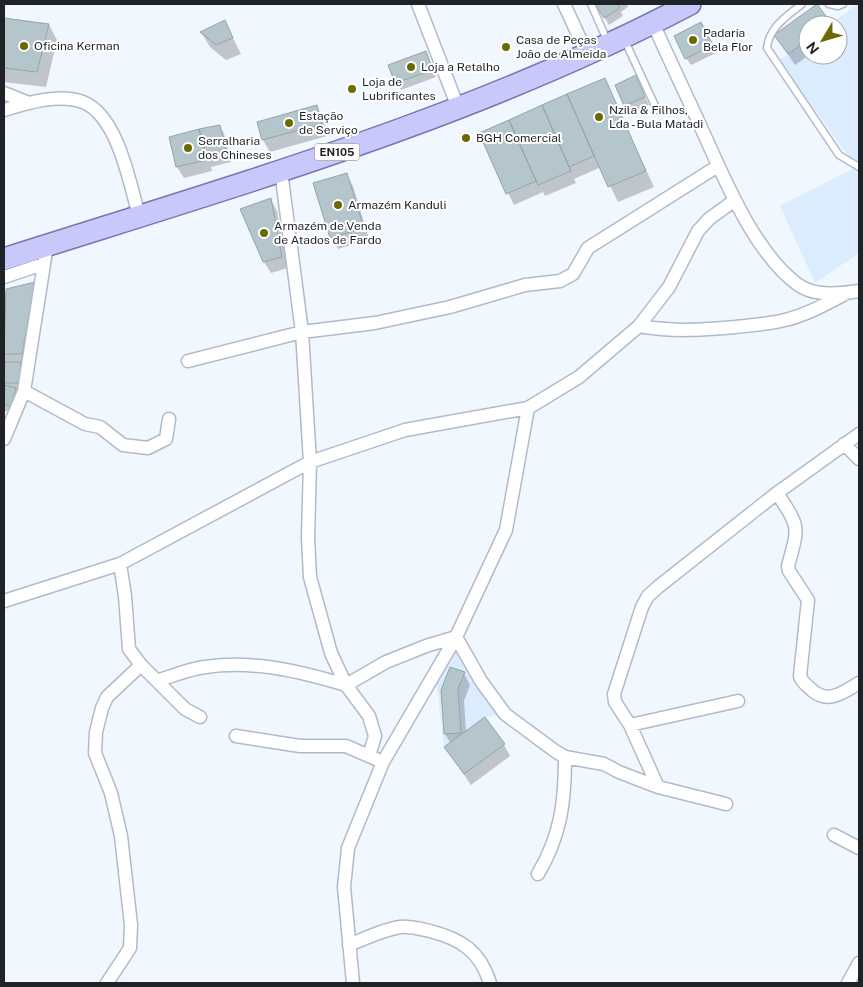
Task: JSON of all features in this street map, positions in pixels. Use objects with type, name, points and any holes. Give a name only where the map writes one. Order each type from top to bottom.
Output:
[{"type":"main road","name":"EN105","points":[[4,259],[45,254],[139,216],[281,171],[459,110],[587,54],[690,4]]},
{"type":"street","points":[[418,4],[459,110]]},
{"type":"street","points":[[564,4],[587,54]]},
{"type":"street","points":[[653,23],[718,166],[735,200],[760,242],[798,284],[814,292],[853,292]]},
{"type":"street","points":[[4,93],[29,103]]},
{"type":"street","points":[[4,110],[29,103],[60,99],[84,102],[104,119],[118,143],[139,216]]},
{"type":"street","points":[[188,361],[302,332],[374,324],[450,307],[525,285],[540,285],[560,281],[573,274],[588,248],[718,166]]},
{"type":"street","points":[[281,171],[302,332],[310,462],[308,538],[310,577],[332,653],[346,685],[369,716],[375,736],[369,756]]},
{"type":"street","points":[[4,601],[120,564],[310,462],[405,430],[528,408],[579,377],[639,326],[669,287],[698,231],[709,219],[735,200]]},
{"type":"street","points":[[4,277],[45,254]]},
{"type":"street","points":[[4,439],[24,391],[45,254]]},
{"type":"street","points":[[639,326],[668,331],[695,331],[759,325],[786,320],[853,292]]},
{"type":"street","points":[[24,391],[85,424],[100,427],[123,445],[148,448],[166,439],[169,418]]},
{"type":"street","points":[[352,983],[344,887],[348,848],[383,762],[456,637],[506,530],[528,408]]},
{"type":"street","points":[[658,787],[630,725],[615,702],[614,694],[642,607],[648,596],[777,493],[859,434]]},
{"type":"street","points":[[844,444],[859,459]]},
{"type":"street","points":[[777,493],[794,521],[798,532],[788,566],[789,571],[808,600],[801,680],[818,695],[825,698],[832,698],[859,683]]},
{"type":"street","points":[[120,564],[125,596],[129,649],[141,665],[184,709],[200,717]]},
{"type":"street","points":[[157,681],[204,667],[250,664],[299,671],[346,685],[386,662],[426,646],[456,637]]},
{"type":"street","points":[[456,637],[481,681],[505,714],[565,757],[604,764],[658,787],[726,804]]},
{"type":"street","points":[[107,983],[130,948],[131,925],[122,836],[111,793],[95,753],[96,732],[102,708],[107,698],[141,665]]},
{"type":"street","points":[[630,725],[738,701]]},
{"type":"street","points":[[236,736],[300,746],[346,746],[383,762]]},
{"type":"street","points":[[538,874],[549,854],[560,825],[565,792],[565,757]]},
{"type":"street","points":[[834,835],[859,848]]},
{"type":"street","points":[[349,945],[386,930],[402,926],[453,937],[467,946],[480,961],[490,983]]},
{"type":"street","points":[[848,983],[859,963]]},
{"type":"lane","points":[[591,4],[616,40],[657,110]]},
{"type":"lane","points":[[802,4],[781,21],[768,36],[768,48],[839,155],[859,167]]},
{"type":"lane","points":[[829,4],[838,6],[843,4]]},
{"type":"shaded area","points":[[859,4],[859,253],[815,283],[780,206],[856,167],[779,60],[798,47],[798,65],[848,65],[848,15],[843,15]]},
{"type":"shaded area","points":[[456,637],[505,714],[485,717],[444,747],[435,671]]},
{"type":"building","points":[[595,4],[617,4],[620,8],[604,18]]},
{"type":"building","points":[[817,4],[825,15],[802,15]]},
{"type":"building","name":"Oficina Kerman","points":[[4,18],[49,24],[37,72],[4,68]]},
{"type":"building","points":[[798,18],[798,47],[788,54],[774,35]]},
{"type":"building","points":[[225,20],[233,38],[216,45],[200,32]]},
{"type":"building","name":"Padaria Bela Flor","points":[[701,22],[713,45],[685,59],[674,36]]},
{"type":"building","name":"Loja a Retalho","points":[[426,51],[433,70],[395,83],[388,65]]},
{"type":"building","points":[[636,75],[645,97],[624,106],[615,85]]},
{"type":"building","name":"Nzila & Filhos, Lda - Bula Matadi","points":[[605,78],[646,171],[608,187],[567,94]]},
{"type":"building","points":[[567,94],[594,156],[569,167],[542,105]]},
{"type":"building","name":"Estação de Serviço","points":[[317,105],[322,124],[262,140],[257,122]]},
{"type":"building","points":[[542,105],[571,171],[538,185],[509,120]]},
{"type":"building","points":[[509,120],[536,181],[506,194],[479,133]]},
{"type":"building","points":[[220,125],[227,155],[207,160],[199,129]]},
{"type":"building","name":"Serralharia dos Chineses","points":[[199,129],[207,160],[176,167],[169,137]]},
{"type":"building","name":"Armazém Kanduli","points":[[347,173],[364,228],[330,238],[313,183]]},
{"type":"building","name":"Armazém de Venda de Atados de Fardo","points":[[271,198],[282,257],[263,262],[240,209]]},
{"type":"building","points":[[35,282],[22,354],[4,354],[6,289]]},
{"type":"building","points":[[5,362],[21,362],[21,383],[4,383]]},
{"type":"building","points":[[5,385],[16,388],[11,407],[4,404]]},
{"type":"building","points":[[450,667],[465,672],[458,689],[461,733],[444,734],[441,690]]},
{"type":"building","points":[[485,717],[505,744],[464,774],[444,747]]},
{"type":"place","name":"Padaria Bela Flor","points":[[693,40]]},
{"type":"place","name":"Oficina Kerman","points":[[24,46]]},
{"type":"place","name":"Casa de Peças João de Almeida","points":[[506,47]]},
{"type":"place","name":"Loja a Retalho","points":[[411,67]]},
{"type":"place","name":"Loja de Lubrificantes","points":[[352,89]]},
{"type":"place","name":"Nzila & Filhos, Lda - Bula Matadi","points":[[599,117]]},
{"type":"place","name":"Estação de Serviço","points":[[289,123]]},
{"type":"place","name":"BGH Comercial","points":[[466,138]]},
{"type":"place","name":"Serralharia dos Chineses","points":[[188,148]]},
{"type":"place","name":"Armazém Kanduli","points":[[338,205]]},
{"type":"place","name":"Armazém de Venda de Atados de Fardo","points":[[264,233]]}]
